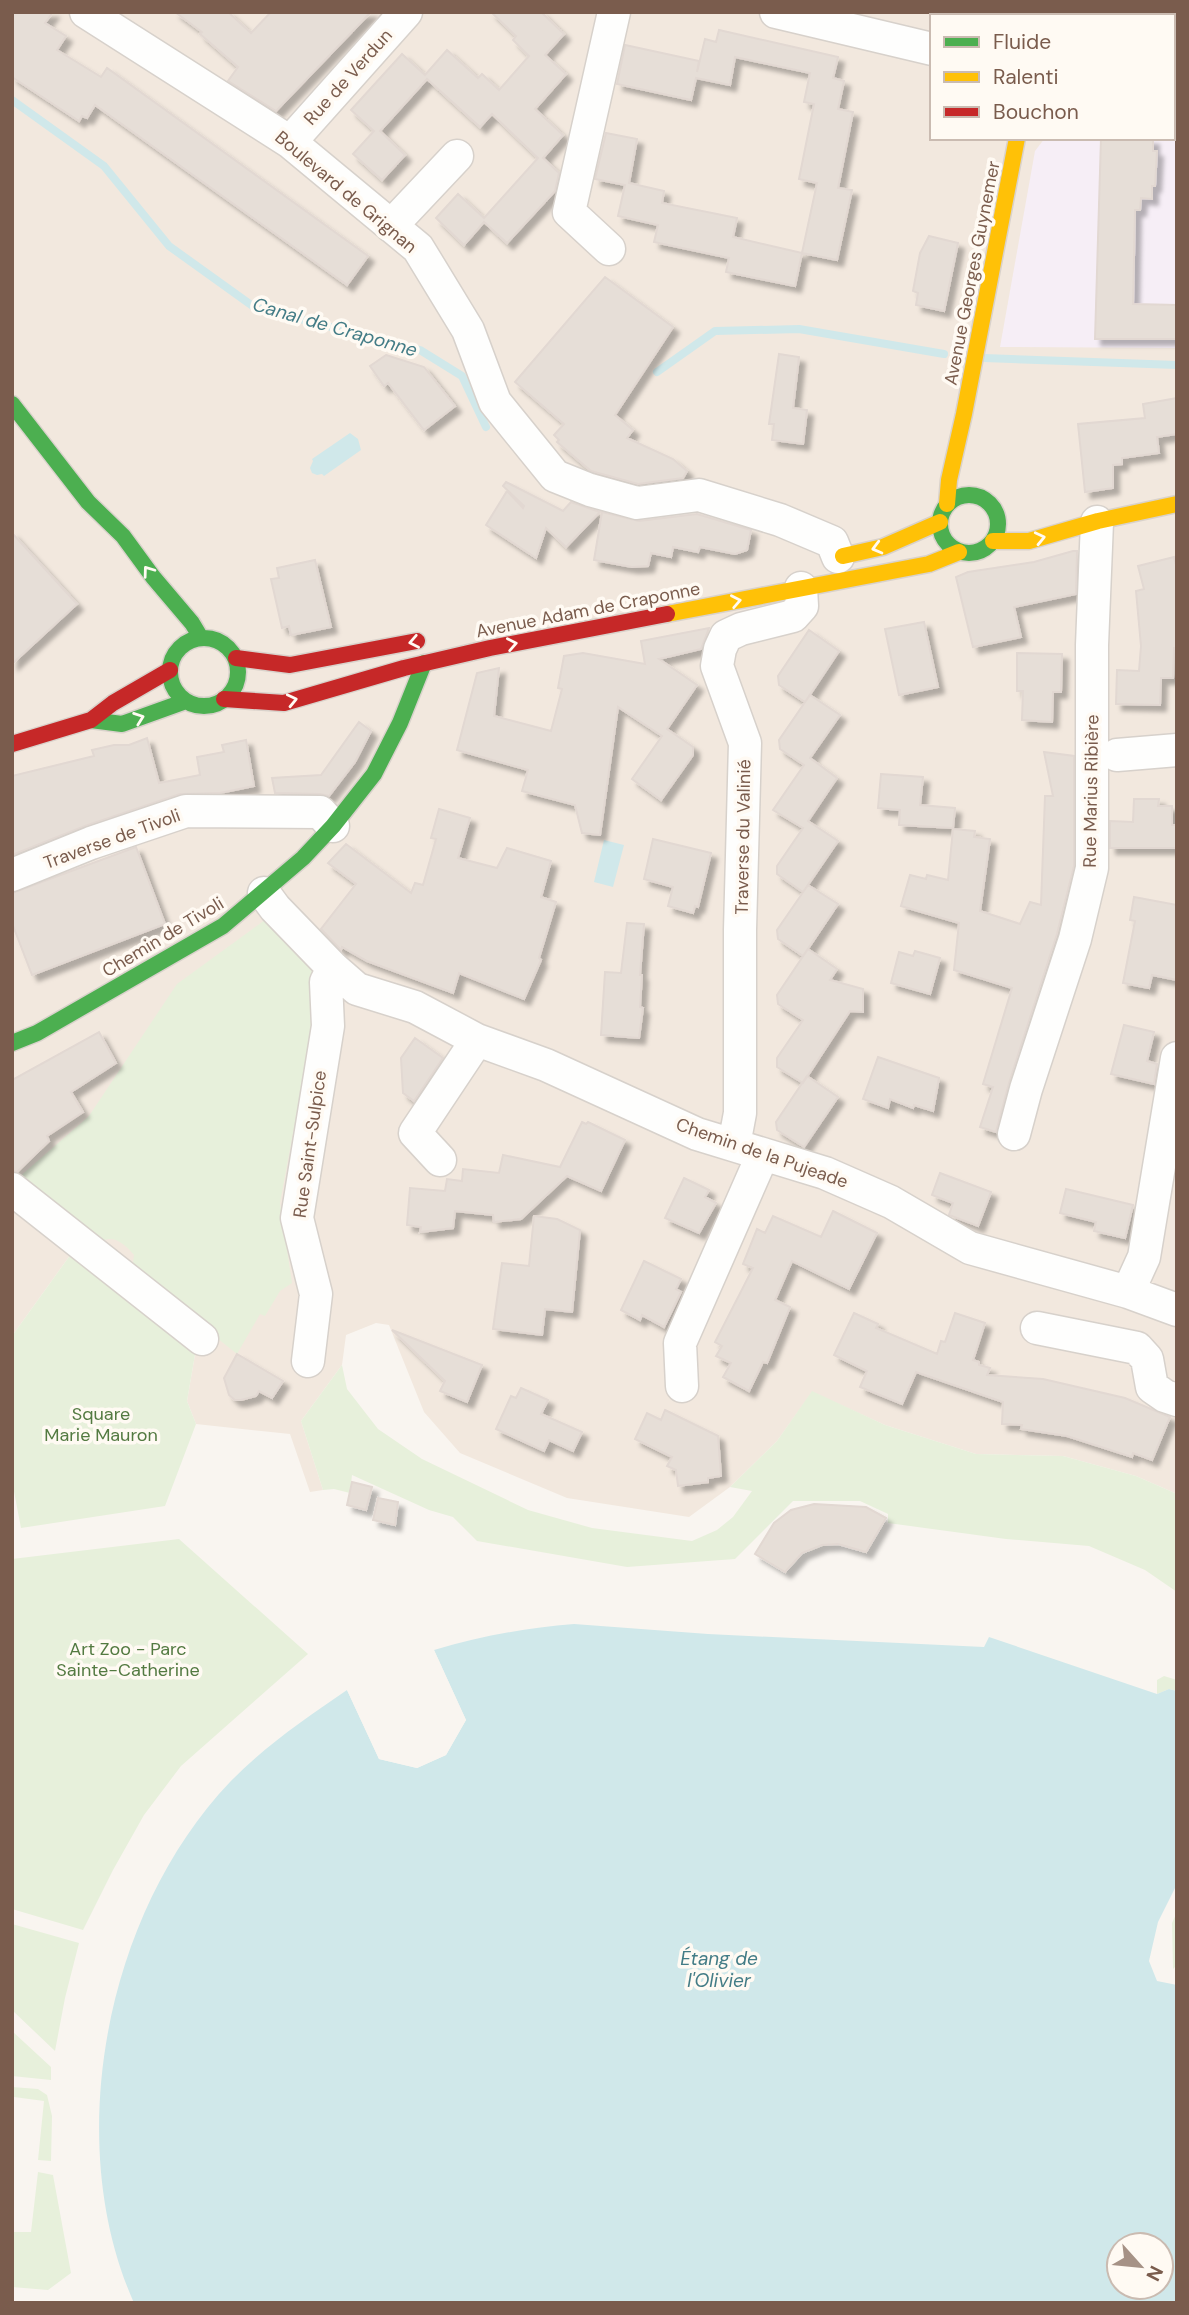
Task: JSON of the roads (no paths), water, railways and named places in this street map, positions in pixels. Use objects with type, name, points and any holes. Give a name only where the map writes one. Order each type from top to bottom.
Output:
[{"type":"main road","name":"Avenue Georges Guynemer","points":[[964,414],[1017,140]]},
{"type":"main road","points":[[12,404],[88,502],[123,536],[201,638]]},
{"type":"main road","points":[[964,414],[969,462]]},
{"type":"main road","points":[[964,414],[949,480],[947,504],[940,522],[944,540],[959,552],[978,552],[993,541],[998,524],[989,503],[973,480]]},
{"type":"main road","points":[[947,504],[965,494],[975,495],[1012,515]]},
{"type":"main road","points":[[88,502],[105,543]]},
{"type":"main road","points":[[993,541],[1009,544],[1034,540],[1177,503]]},
{"type":"main road","points":[[1040,520],[1092,523]]},
{"type":"main road","points":[[832,558],[883,547],[940,522]]},
{"type":"main road","name":"Avenue Adam de Craponne","points":[[225,699],[284,703],[424,663],[929,564],[959,552]]},
{"type":"main road","points":[[12,744],[91,720],[172,663],[181,647],[201,638],[222,643],[236,658],[290,665],[431,639]]},
{"type":"main road","points":[[169,639],[174,688],[186,701],[205,706],[216,705],[225,699],[237,681],[236,658]]},
{"type":"main road","name":"Chemin de Tivoli","points":[[12,1042],[37,1033],[223,926],[303,858],[333,826],[374,774],[400,723],[424,663]]},
{"type":"main road","points":[[91,720],[122,724],[186,701]]},
{"type":"street","name":"Boulevard de Grignan","points":[[86,12],[290,142],[418,248],[468,330],[495,402],[555,476],[590,490],[637,503],[699,495],[780,520],[832,542],[832,558]]},
{"type":"street","name":"Rue de Verdun","points":[[290,142],[406,12]]},
{"type":"street","points":[[610,249],[569,212],[614,12]]},
{"type":"street","points":[[776,12],[930,49]]},
{"type":"street","points":[[391,226],[457,156]]},
{"type":"street","name":"Rue Marius Ribière","points":[[1014,1134],[1026,1089],[1076,939],[1092,868],[1092,523]]},
{"type":"street","name":"Traverse du Valinié","points":[[748,1149],[740,1113],[740,930],[745,743],[717,666],[726,636],[740,629],[793,617],[802,606],[801,588]]},
{"type":"street","points":[[1117,755],[1177,750]]},
{"type":"street","name":"Traverse de Tivoli","points":[[12,875],[91,843],[187,811],[320,812],[333,826]]},
{"type":"street","name":"Chemin de la Pujeade","points":[[264,893],[332,968],[357,989],[415,1007],[477,1040],[546,1065],[697,1134],[825,1172],[891,1202],[970,1248],[1128,1293],[1177,1310]]},
{"type":"street","name":"Rue Saint-Sulpice","points":[[308,1361],[316,1294],[297,1218],[328,1026],[326,982],[332,968]]},
{"type":"street","points":[[440,1160],[415,1133],[477,1040]]},
{"type":"street","points":[[1128,1293],[1144,1257],[1177,1058]]},
{"type":"street","points":[[682,1387],[680,1343],[748,1149]]},
{"type":"street","points":[[12,1189],[202,1339]]},
{"type":"street","points":[[1037,1328],[1137,1348],[1147,1359],[1152,1387],[1177,1400]]},
{"type":"water","points":[[350,433],[358,439],[361,450],[324,476],[312,473],[312,459]]},
{"type":"water","points":[[604,840],[624,845],[613,887],[594,882]]},
{"type":"water","name":"Étang de l'Olivier","points":[[574,1624],[708,1634],[984,1647],[989,1637],[1157,1694],[1169,1689],[1177,1691],[1177,1884],[1158,1922],[1149,1961],[1157,1981],[1177,1985],[1177,2303],[134,2303],[112,2239],[101,2171],[100,2100],[108,2029],[126,1960],[153,1895],[188,1835],[230,1782],[286,1733],[347,1690],[379,1759],[417,1768],[446,1755],[466,1720],[434,1650],[521,1630]]},
{"type":"waterway","name":"Canal de Craponne","points":[[12,100],[104,166],[169,246],[254,307],[420,350],[462,376],[486,427]]},
{"type":"waterway","name":"Canal de Craponne","points":[[657,372],[715,331],[799,329],[944,354]]},
{"type":"waterway","name":"Canal de Craponne","points":[[984,358],[1177,365]]},
{"type":"park label","name":"Square Marie Mauron","points":[[101,1424]]},
{"type":"park label","name":"Art Zoo - Parc Sainte-Catherine","points":[[128,1659]]}]
